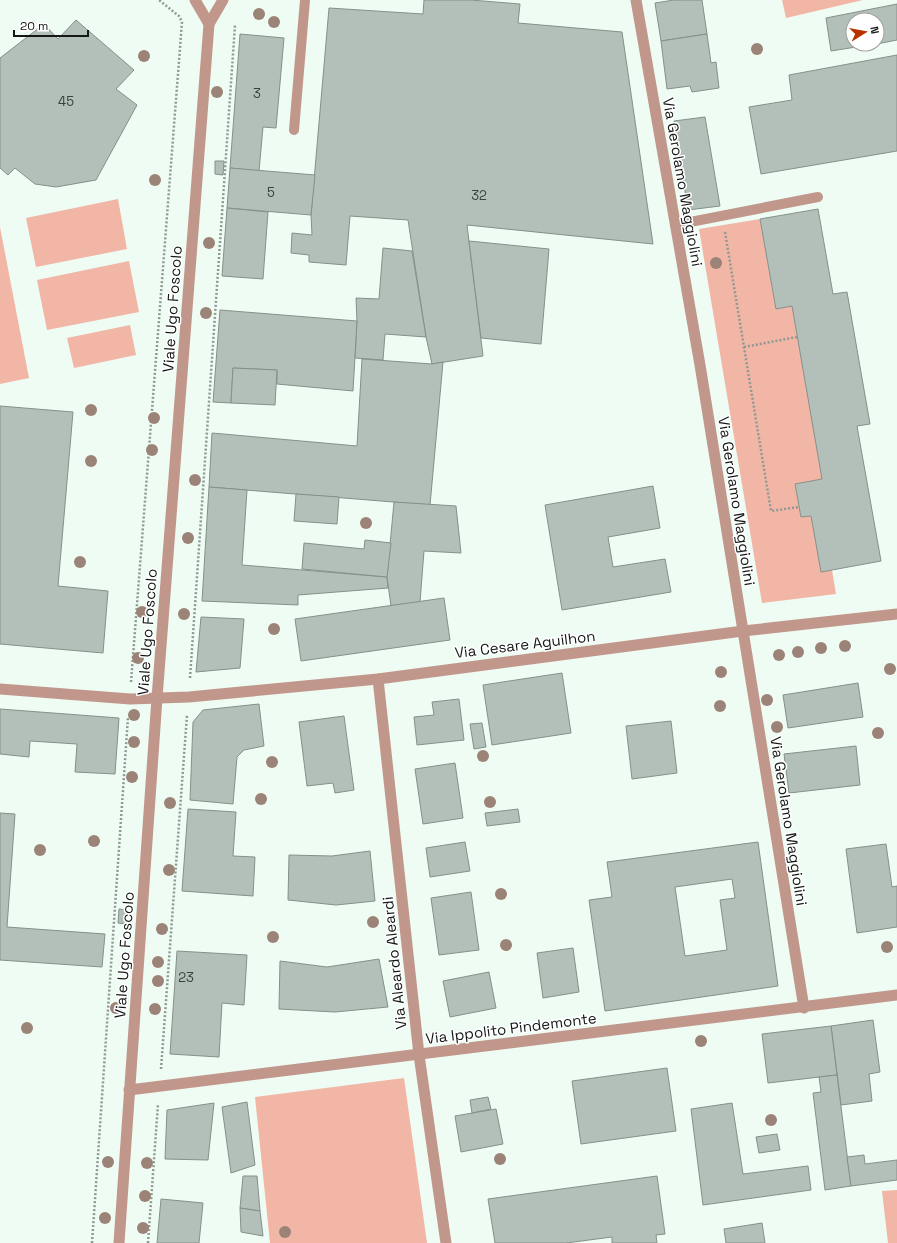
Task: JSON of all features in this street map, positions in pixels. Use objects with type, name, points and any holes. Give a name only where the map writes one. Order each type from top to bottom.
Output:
[{"type":"street","points":[[195,0],[209,24]]},
{"type":"street","name":"Viale Ugo Foscolo","points":[[119,1243],[157,698],[209,24],[223,0]]},
{"type":"street","name":"Via Gerolamo Maggiolini","points":[[636,0],[743,631],[804,1008]]},
{"type":"street","name":"Via Cesare Aguilhon","points":[[0,689],[130,699],[189,697],[378,679],[743,631],[897,614]]},
{"type":"street","name":"Via Aleardo Aleardi","points":[[378,679],[419,1055],[446,1243]]},
{"type":"street","name":"Via Ippolito Pindemonte","points":[[129,1090],[804,1008],[897,995]]},
{"type":"lane","points":[[294,130],[304,0]]},
{"type":"lane","points":[[675,225],[818,197]]},
{"type":"path","points":[[92,1243],[130,699],[182,22],[179,16],[159,0]]},
{"type":"path","points":[[148,1243],[189,697],[235,25]]},
{"type":"path","points":[[722,216],[771,511],[799,507]]},
{"type":"path","points":[[744,348],[797,337]]},
{"type":"shaded area","points":[[782,0],[863,0],[786,18]]},
{"type":"shaded area","points":[[118,199],[127,249],[36,267],[26,218]]},
{"type":"shaded area","points":[[760,219],[776,309],[792,306],[822,479],[795,484],[801,517],[811,516],[821,571],[832,570],[836,594],[762,603],[699,229]]},
{"type":"shaded area","points":[[0,227],[29,378],[0,384]]},
{"type":"shaded area","points":[[129,261],[139,312],[47,330],[37,280]]},
{"type":"shaded area","points":[[130,325],[136,355],[74,368],[67,338]]},
{"type":"shaded area","points":[[404,1078],[427,1243],[270,1243],[255,1097]]},
{"type":"shaded area","points":[[897,1190],[897,1243],[888,1243],[882,1191]]},
{"type":"building","points":[[424,0],[471,0],[520,4],[518,23],[622,32],[653,244],[467,225],[483,356],[432,364],[426,337],[408,220],[350,216],[346,265],[309,262],[309,255],[291,253],[292,233],[312,235],[311,215],[329,8],[423,14]]},
{"type":"building","points":[[674,0],[702,0],[707,34],[661,41],[655,3]]},
{"type":"building","points":[[897,4],[897,40],[885,42],[885,12],[856,12]]},
{"type":"building","points":[[845,14],[845,49],[831,51],[826,18]]},
{"type":"building","points":[[76,20],[134,70],[116,89],[137,105],[96,180],[56,187],[35,184],[15,168],[8,175],[0,168],[0,58],[44,24],[58,39]]},
{"type":"building","points":[[240,34],[284,38],[276,128],[263,127],[259,171],[230,168]]},
{"type":"building","points":[[707,34],[711,63],[716,62],[719,88],[692,92],[690,86],[667,89],[661,41]]},
{"type":"building","points":[[897,55],[897,151],[761,174],[749,107],[792,100],[789,75]]},
{"type":"building","points":[[705,117],[720,206],[688,210],[674,121]]},
{"type":"building","points":[[215,161],[224,161],[223,175],[215,174]]},
{"type":"building","points":[[230,168],[315,175],[311,215],[227,208]]},
{"type":"building","points":[[227,208],[268,212],[263,279],[222,276]]},
{"type":"building","points":[[818,209],[833,294],[847,292],[870,424],[857,426],[881,561],[821,572],[811,516],[801,517],[795,484],[822,479],[792,306],[776,309],[760,219]]},
{"type":"building","points":[[469,241],[549,249],[541,344],[481,338]]},
{"type":"building","points":[[383,248],[412,251],[426,337],[385,334],[383,360],[355,358],[357,321],[356,298],[379,299]]},
{"type":"building","points":[[220,310],[357,321],[353,391],[277,384],[277,370],[233,368],[231,403],[213,402]]},
{"type":"building","points":[[362,359],[432,364],[443,362],[430,505],[209,487],[212,433],[357,446]]},
{"type":"building","points":[[233,368],[277,370],[275,405],[231,403]]},
{"type":"building","points":[[0,406],[73,412],[58,586],[108,591],[103,653],[0,644]]},
{"type":"building","points":[[653,486],[660,528],[608,537],[613,567],[665,559],[671,592],[562,610],[545,505]]},
{"type":"building","points":[[209,487],[247,490],[242,565],[387,577],[388,588],[298,595],[298,605],[202,601]]},
{"type":"building","points":[[296,494],[339,497],[337,524],[294,521]]},
{"type":"building","points":[[394,502],[456,506],[461,553],[424,551],[420,602],[391,606],[387,577]]},
{"type":"building","points":[[365,540],[391,543],[387,577],[302,569],[304,543],[364,549]]},
{"type":"building","points":[[444,598],[450,640],[301,661],[295,619]]},
{"type":"building","points":[[201,617],[244,619],[240,668],[196,672]]},
{"type":"building","points":[[562,673],[571,733],[492,745],[483,685]]},
{"type":"building","points":[[858,683],[863,717],[788,728],[783,695]]},
{"type":"building","points":[[459,699],[464,740],[417,745],[414,717],[434,715],[432,702]]},
{"type":"building","points":[[259,704],[264,746],[244,750],[237,757],[233,804],[190,800],[193,722],[203,710]]},
{"type":"building","points":[[0,709],[119,718],[115,774],[75,772],[77,744],[30,741],[29,757],[0,754]]},
{"type":"building","points":[[344,716],[354,790],[335,793],[333,783],[307,786],[299,722]]},
{"type":"building","points":[[671,721],[677,773],[632,779],[626,726]]},
{"type":"building","points":[[482,723],[486,747],[474,749],[470,724]]},
{"type":"building","points":[[856,746],[860,785],[789,793],[784,754]]},
{"type":"building","points":[[455,763],[463,818],[423,824],[415,769]]},
{"type":"building","points":[[188,809],[236,812],[233,856],[255,857],[253,896],[182,891]]},
{"type":"building","points":[[518,809],[520,822],[487,826],[485,813]]},
{"type":"building","points":[[0,813],[15,814],[7,927],[105,934],[102,967],[0,960]]},
{"type":"building","points":[[465,842],[470,871],[430,877],[426,848]]},
{"type":"building","points":[[758,842],[778,986],[605,1011],[589,900],[612,897],[607,862]],"holes":[[[732,879],[735,898],[720,900],[727,950],[685,956],[675,887]]]},
{"type":"building","points":[[886,844],[892,887],[897,886],[897,927],[857,933],[846,849]]},
{"type":"building","points":[[370,851],[375,901],[336,905],[288,900],[289,855],[332,856]]},
{"type":"building","points":[[471,892],[479,950],[439,955],[431,898]]},
{"type":"building","points":[[119,909],[126,910],[126,924],[118,923]]},
{"type":"building","points":[[573,948],[579,992],[543,998],[537,953]]},
{"type":"building","points":[[177,951],[247,955],[244,1005],[222,1003],[219,1057],[170,1054]]},
{"type":"building","points":[[379,959],[388,1007],[335,1012],[279,1009],[280,961],[327,967]]},
{"type":"building","points":[[489,972],[496,1008],[450,1017],[443,981]]},
{"type":"building","points":[[873,1020],[880,1072],[869,1074],[872,1101],[841,1105],[831,1026]]},
{"type":"building","points":[[831,1026],[837,1075],[768,1083],[762,1034]]},
{"type":"building","points":[[667,1068],[676,1131],[581,1144],[572,1081]]},
{"type":"building","points":[[837,1075],[851,1186],[825,1190],[813,1093],[821,1092],[819,1077]]},
{"type":"building","points":[[488,1097],[491,1109],[472,1113],[470,1100]]},
{"type":"building","points":[[247,1102],[255,1165],[231,1173],[222,1107]]},
{"type":"building","points":[[214,1103],[208,1160],[165,1159],[167,1110]]},
{"type":"building","points":[[732,1103],[743,1174],[808,1166],[811,1190],[703,1205],[691,1109]]},
{"type":"building","points":[[496,1109],[503,1144],[461,1152],[455,1116]]},
{"type":"building","points":[[777,1134],[780,1150],[759,1153],[756,1137]]},
{"type":"building","points":[[864,1155],[865,1164],[897,1160],[897,1180],[851,1186],[847,1157]]},
{"type":"building","points":[[243,1176],[257,1176],[260,1211],[240,1208]]},
{"type":"building","points":[[657,1176],[665,1234],[656,1235],[657,1243],[612,1243],[612,1237],[566,1243],[495,1243],[488,1199]]},
{"type":"building","points":[[161,1199],[203,1203],[199,1243],[157,1243]]},
{"type":"building","points":[[240,1208],[260,1211],[263,1236],[241,1232]]},
{"type":"building","points":[[762,1223],[765,1243],[726,1243],[724,1229]]}]
